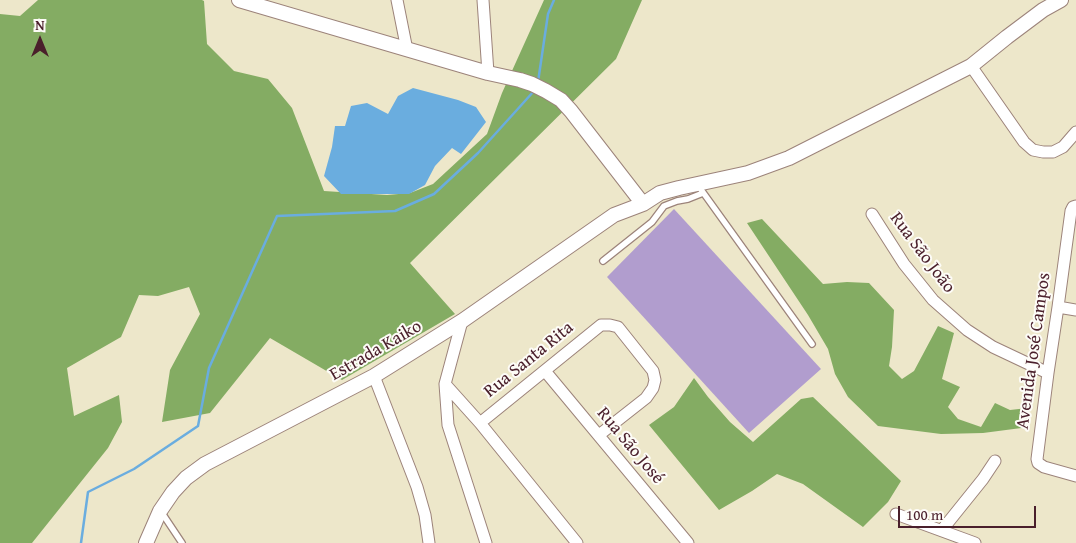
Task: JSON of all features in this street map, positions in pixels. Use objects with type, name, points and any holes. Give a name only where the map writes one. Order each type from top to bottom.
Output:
[{"type":"street","points":[[239,0],[407,50],[520,80],[546,90],[571,111],[643,204]]},
{"type":"street","points":[[397,0],[407,50]]},
{"type":"street","points":[[483,0],[488,73]]},
{"type":"street","name":"Estrada Kaiko","points":[[146,543],[160,511],[173,492],[186,478],[206,464],[374,376],[462,321],[614,215],[643,204],[660,193],[679,188],[700,188],[789,158],[970,66],[1007,36],[1043,10],[1061,0]]},
{"type":"street","points":[[970,66],[1024,142],[1033,150],[1054,152],[1063,147],[1076,132]]},
{"type":"street","name":"Avenida José Campos","points":[[1076,206],[1071,211],[1037,460],[1044,467],[1076,476]]},
{"type":"street","name":"Rua São João","points":[[872,214],[904,264],[933,300],[967,330],[993,347],[1048,372]]},
{"type":"street","points":[[1058,307],[1076,310]]},
{"type":"street","points":[[462,321],[445,384],[446,407],[448,425],[486,543]]},
{"type":"street","name":"Rua Santa Rita","points":[[480,423],[601,325],[610,325],[618,328],[653,371],[655,380],[653,388],[646,398],[599,435]]},
{"type":"street","name":"Rua São José","points":[[545,371],[688,543]]},
{"type":"street","points":[[374,376],[417,487],[426,515],[429,543]]},
{"type":"street","points":[[445,384],[480,423],[577,543]]},
{"type":"street","points":[[942,530],[983,479],[995,460]]},
{"type":"street","points":[[896,514],[975,543]]},
{"type":"lane","points":[[603,260],[652,222],[664,206],[688,199],[700,188],[812,344]]},
{"type":"lane","points":[[160,511],[182,543]]},
{"type":"green space","points":[[38,0],[204,1],[207,44],[234,71],[268,79],[292,108],[324,191],[387,195],[410,193],[433,184],[487,134],[502,93],[544,0],[642,0],[616,59],[410,263],[455,314],[342,380],[270,338],[210,413],[162,422],[170,370],[200,314],[189,287],[158,296],[139,295],[121,337],[67,368],[74,416],[119,395],[122,422],[108,448],[32,543],[0,543],[0,14],[20,16]]},
{"type":"green space","points":[[762,219],[823,284],[869,283],[894,310],[889,366],[902,379],[914,371],[938,326],[954,333],[942,379],[960,387],[948,407],[958,419],[981,427],[995,403],[1010,410],[1028,408],[1029,427],[983,433],[941,434],[878,426],[848,397],[835,374],[828,349],[808,315],[747,223]]},
{"type":"green space","points":[[694,378],[730,422],[753,442],[801,399],[813,397],[901,481],[888,502],[863,527],[803,484],[777,474],[719,510],[649,425],[674,407]]},
{"type":"water","points":[[413,88],[458,100],[476,107],[486,122],[461,154],[452,148],[435,166],[425,185],[409,194],[341,194],[324,176],[332,147],[335,126],[345,126],[351,106],[367,103],[388,114],[398,96]]},
{"type":"building","points":[[674,209],[821,369],[749,433],[607,277]]},
{"type":"waterway","points":[[538,82],[548,14],[554,0]]},
{"type":"waterway","points":[[81,543],[88,492],[134,469],[198,426],[209,368],[277,216],[395,211],[434,194],[478,153],[534,91]]}]
